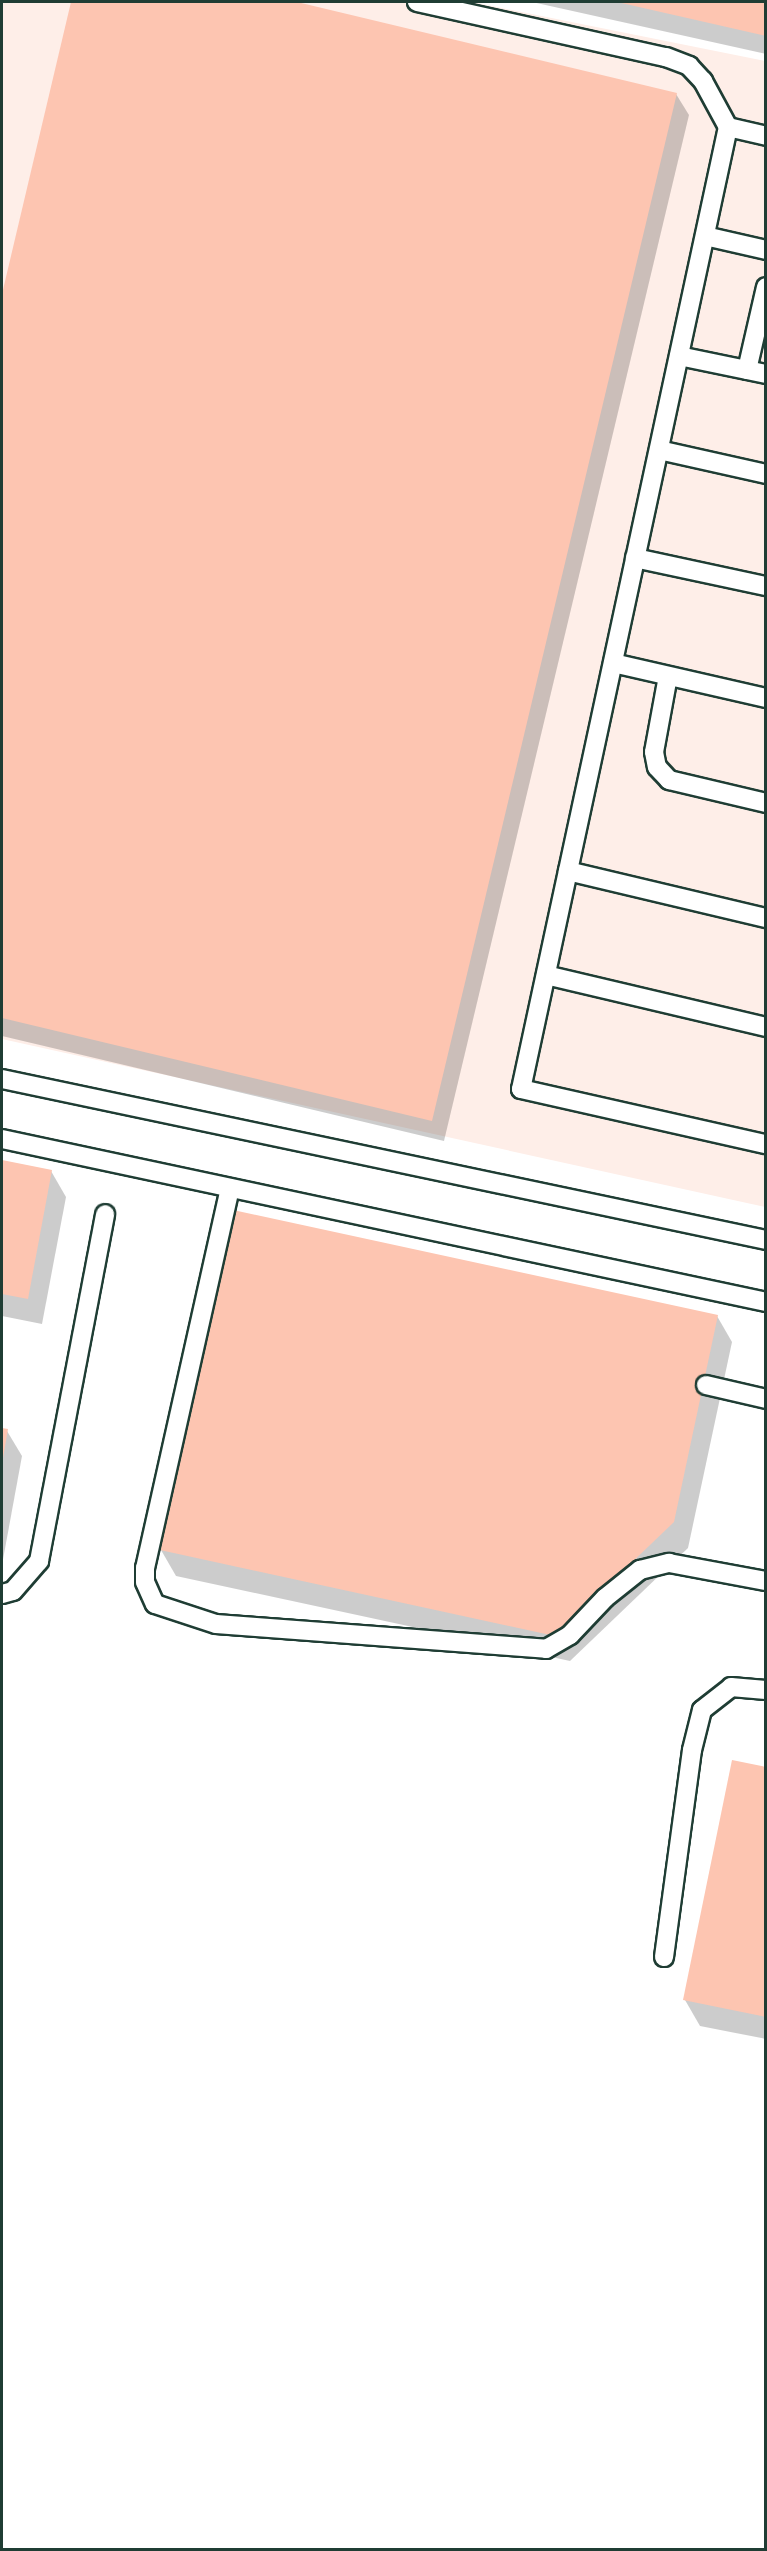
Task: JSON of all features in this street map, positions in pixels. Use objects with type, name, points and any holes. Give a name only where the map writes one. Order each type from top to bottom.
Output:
[{"type":"lane","points":[[417,2],[666,57],[689,66],[703,81],[728,128],[521,1089],[765,1144]]},
{"type":"lane","points":[[728,128],[765,136]]},
{"type":"lane","points":[[705,236],[765,250]]},
{"type":"lane","points":[[747,370],[765,287]]},
{"type":"lane","points":[[679,356],[765,374]]},
{"type":"lane","points":[[659,450],[765,474]]},
{"type":"lane","points":[[635,558],[765,586]]},
{"type":"lane","points":[[613,663],[765,698]]},
{"type":"lane","points":[[668,676],[654,752],[657,767],[669,780],[765,803]]},
{"type":"lane","points":[[568,872],[765,918]]},
{"type":"lane","points":[[546,975],[765,1027]]},
{"type":"lane","points":[[2,1079],[765,1240]]},
{"type":"lane","points":[[2,1139],[765,1302]]},
{"type":"lane","points":[[230,1188],[145,1568],[145,1582],[155,1604],[216,1624],[546,1649],[570,1635],[605,1598],[640,1570],[669,1563],[765,1581]]},
{"type":"lane","points":[[2,1594],[14,1591],[39,1561],[105,1214]]},
{"type":"lane","points":[[706,1385],[765,1399]]},
{"type":"lane","points":[[664,1957],[692,1750],[702,1710],[731,1687],[765,1690]]},
{"type":"shaded area","points":[[2,2],[472,2],[765,61],[765,1207],[2,1039]]},
{"type":"building","points":[[71,2],[297,2],[677,93],[432,1121],[2,1018],[2,294]]},
{"type":"building","points":[[617,2],[766,2],[766,36]]},
{"type":"building","points":[[2,1160],[52,1170],[28,1299],[2,1294]]},
{"type":"building","points":[[233,1210],[718,1315],[674,1522],[555,1636],[160,1550]]},
{"type":"building","points":[[2,1428],[8,1429],[3,1458],[2,1458]]},
{"type":"building","points":[[732,1760],[766,1767],[766,2017],[683,2000]]}]
